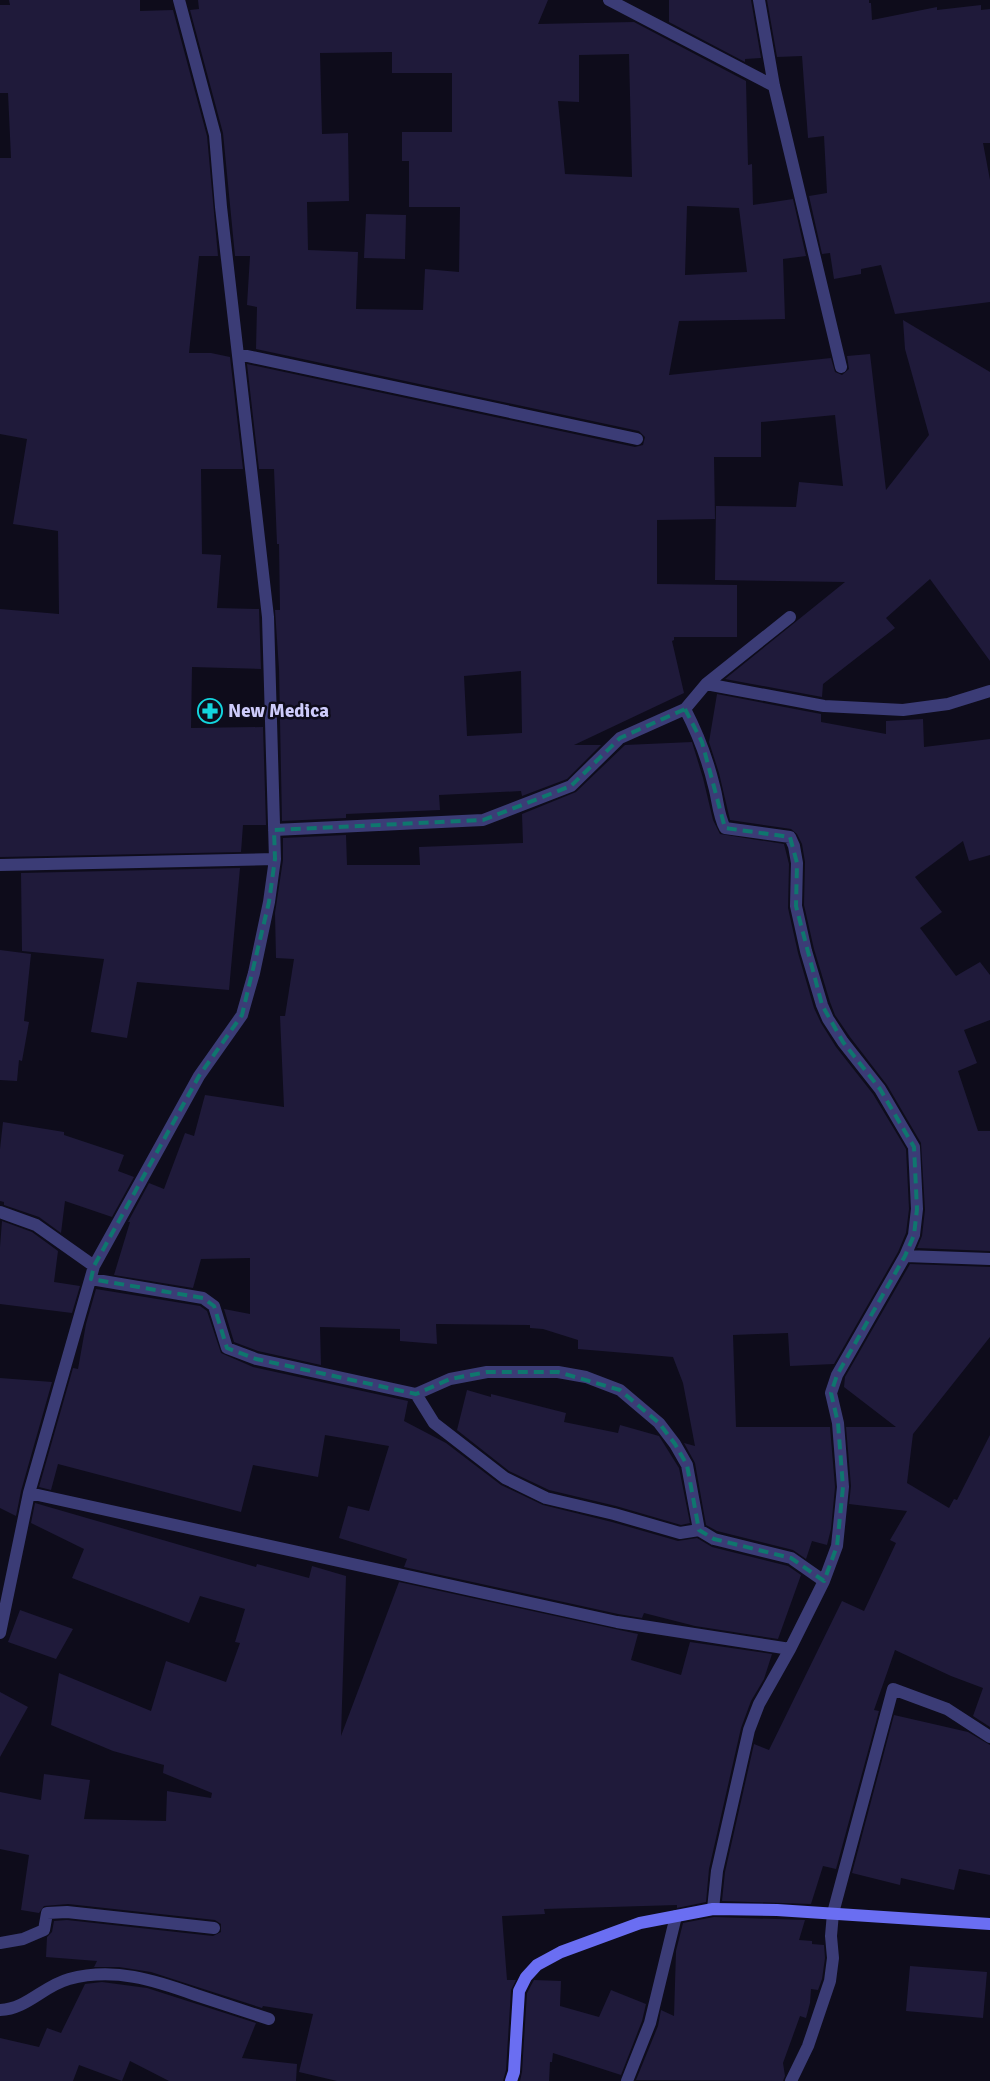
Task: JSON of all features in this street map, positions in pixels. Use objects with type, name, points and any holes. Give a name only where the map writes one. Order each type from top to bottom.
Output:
[{"type":"street","points":[[0,1633],[29,1493],[92,1272],[198,1076],[242,1015],[262,937],[275,859],[268,617],[221,207],[215,135],[179,0]]},
{"type":"street","points":[[609,0],[774,86]]},
{"type":"street","points":[[759,0],[774,86],[842,367]]},
{"type":"street","points":[[238,354],[637,439]]},
{"type":"street","points":[[274,830],[483,820],[571,786],[620,738],[685,709],[706,684],[790,617]]},
{"type":"street","points":[[706,684],[824,706],[903,710],[948,704],[990,691]]},
{"type":"street","points":[[685,709],[702,742],[716,793],[720,819],[724,828],[790,837],[794,846],[797,863],[796,906],[806,951],[822,1005],[828,1019],[843,1042],[880,1089],[914,1147],[917,1209],[914,1235],[905,1256],[837,1374],[831,1392],[838,1423],[843,1488],[837,1546],[824,1581],[790,1649],[759,1704],[749,1730],[717,1871],[713,1909]]},
{"type":"street","points":[[0,865],[275,859]]},
{"type":"street","points":[[0,1212],[36,1225],[92,1272],[203,1298],[214,1306],[227,1348],[256,1359],[416,1394],[450,1379],[487,1372],[558,1372],[586,1377],[620,1390],[659,1423],[675,1444],[686,1466],[699,1530]]},
{"type":"street","points":[[905,1256],[990,1259]]},
{"type":"street","points":[[416,1394],[434,1423],[505,1478],[546,1498],[614,1514],[680,1533],[699,1530],[714,1539],[791,1558],[824,1581]]},
{"type":"street","points":[[29,1493],[617,1622],[790,1649]]},
{"type":"street","points":[[791,2081],[808,2046],[830,1981],[833,1958],[831,1936],[833,1913],[893,1689],[947,1709],[990,1737]]},
{"type":"street","points":[[511,2081],[514,2072],[519,1991],[526,1977],[537,1965],[561,1952],[640,1923],[713,1909],[833,1913],[990,1924]]},
{"type":"street","points":[[0,1943],[23,1939],[44,1930],[47,1914],[67,1912],[214,1928]]},
{"type":"street","points":[[627,2081],[652,2014],[676,1916]]},
{"type":"street","points":[[0,2010],[10,2010],[25,2005],[53,1985],[68,1979],[109,1973],[150,1979],[269,2019]]},
{"type":"highlighted area","points":[[685,709],[702,742],[725,828],[790,837],[797,863],[796,906],[822,1005],[843,1042],[880,1089],[914,1147],[917,1209],[914,1235],[905,1256],[837,1375],[831,1393],[838,1423],[843,1487],[837,1546],[824,1581],[791,1558],[714,1539],[699,1530],[687,1465],[675,1444],[659,1423],[620,1390],[558,1372],[487,1372],[450,1379],[416,1394],[256,1359],[227,1348],[214,1306],[203,1298],[91,1279],[94,1266],[199,1076],[242,1015],[269,902],[275,859],[274,830],[483,820],[571,786],[620,738]]},
{"type":"building","points":[[9,0],[140,0],[140,11],[173,10],[207,136],[218,256],[199,256],[189,353],[211,353],[230,357],[243,469],[201,469],[202,554],[221,555],[217,608],[259,609],[261,669],[192,667],[191,728],[263,727],[266,825],[243,825],[241,852],[0,857],[0,609],[59,614],[58,531],[13,524],[27,439],[0,434],[0,158],[11,158],[8,93],[0,93],[0,5],[10,5]]},
{"type":"building","points":[[198,0],[548,0],[538,24],[634,22],[746,81],[748,165],[752,164],[753,205],[793,199],[806,256],[783,259],[785,319],[679,321],[669,375],[831,358],[835,372],[842,375],[849,369],[847,356],[870,354],[886,490],[929,435],[905,349],[903,320],[990,372],[990,661],[930,579],[886,618],[895,628],[823,684],[822,697],[725,679],[845,582],[715,580],[716,506],[796,507],[799,482],[843,486],[835,415],[761,422],[761,457],[714,457],[715,519],[657,520],[657,584],[737,585],[737,637],[674,637],[672,641],[684,693],[574,745],[601,745],[567,779],[522,796],[521,791],[439,795],[440,810],[346,814],[346,818],[282,821],[279,669],[275,610],[280,610],[279,544],[277,544],[274,469],[259,469],[247,364],[635,447],[643,445],[645,437],[639,431],[256,349],[257,307],[247,305],[250,256],[235,256],[223,133],[190,10],[199,9]],"holes":[[[392,52],[392,73],[452,73],[452,132],[402,132],[402,161],[409,161],[409,207],[460,207],[459,272],[425,269],[423,310],[356,309],[358,252],[308,250],[307,202],[349,201],[348,133],[322,134],[320,53]],[[629,54],[632,177],[565,174],[558,101],[579,102],[579,55]],[[687,206],[739,208],[747,272],[685,275]],[[521,671],[522,733],[467,736],[464,676]]]},
{"type":"building","points":[[669,0],[751,0],[761,58],[745,59],[745,62],[669,22]]},
{"type":"building","points":[[767,0],[869,0],[869,3],[871,3],[872,20],[937,7],[937,10],[981,5],[981,10],[990,9],[990,143],[983,143],[990,180],[990,302],[895,314],[881,265],[861,269],[861,274],[834,279],[830,253],[822,254],[809,196],[827,193],[824,136],[808,138],[802,56],[777,57]]},
{"type":"building","points":[[366,214],[406,215],[405,259],[364,258]]},
{"type":"building","points":[[717,694],[821,714],[821,722],[886,734],[886,721],[923,719],[924,747],[990,739],[990,855],[969,861],[963,841],[915,877],[942,912],[920,928],[956,976],[980,962],[990,975],[990,1020],[964,1030],[977,1063],[958,1071],[978,1131],[990,1131],[990,1251],[917,1248],[922,1236],[925,1210],[921,1143],[887,1085],[835,1015],[814,949],[804,905],[805,862],[802,844],[797,834],[791,829],[730,820],[719,773],[709,742]]},
{"type":"building","points":[[692,742],[713,820],[720,834],[784,844],[789,864],[788,908],[798,953],[814,1008],[836,1047],[873,1094],[906,1149],[909,1209],[906,1233],[898,1252],[834,1364],[790,1366],[788,1333],[733,1335],[736,1427],[830,1427],[835,1487],[831,1529],[827,1545],[812,1541],[806,1559],[793,1550],[717,1531],[706,1525],[695,1463],[684,1443],[695,1446],[683,1383],[673,1357],[578,1349],[578,1340],[543,1329],[530,1328],[530,1325],[436,1324],[437,1344],[400,1341],[400,1329],[320,1327],[321,1365],[258,1351],[234,1342],[224,1309],[250,1314],[250,1258],[201,1259],[193,1288],[114,1275],[130,1222],[128,1222],[149,1183],[164,1189],[185,1133],[194,1136],[205,1095],[284,1107],[280,1016],[285,1016],[294,959],[276,958],[275,913],[283,860],[283,838],[346,835],[347,865],[420,865],[419,847],[523,843],[522,814],[576,792],[625,745]]},
{"type":"building","points":[[240,868],[229,990],[137,982],[127,1038],[91,1032],[104,959],[22,951],[21,873]]},
{"type":"building","points":[[0,950],[31,954],[24,1021],[29,1022],[22,1061],[19,1060],[17,1081],[0,1080]]},
{"type":"building","points":[[3,1122],[64,1132],[64,1135],[124,1155],[118,1171],[134,1177],[112,1217],[65,1201],[61,1233],[39,1217],[4,1205],[4,1202],[0,1201],[0,1149]]},
{"type":"building","points":[[2,1221],[32,1232],[58,1251],[54,1282],[80,1286],[72,1313],[0,1304]]},
{"type":"building","points":[[910,1264],[990,1267],[990,1337],[913,1434],[907,1483],[949,1508],[954,1499],[957,1500],[990,1435],[990,1727],[973,1716],[983,1688],[951,1676],[895,1650],[874,1710],[879,1711],[836,1869],[823,1866],[811,1904],[722,1901],[725,1872],[754,1744],[769,1750],[842,1601],[864,1611],[896,1543],[890,1540],[907,1511],[849,1504],[851,1486],[846,1427],[896,1427],[844,1387],[845,1377]]},
{"type":"building","points":[[96,1289],[200,1306],[207,1311],[221,1353],[253,1367],[408,1401],[404,1421],[446,1443],[501,1485],[543,1505],[678,1541],[697,1538],[712,1547],[788,1566],[801,1575],[778,1639],[695,1626],[644,1613],[642,1618],[618,1614],[404,1567],[407,1559],[339,1538],[348,1506],[369,1511],[389,1446],[325,1435],[318,1477],[253,1465],[241,1512],[58,1464],[51,1490],[39,1487],[73,1368],[78,1369],[86,1324]]},
{"type":"building","points":[[0,1378],[52,1382],[21,1491],[16,1516],[0,1508]]},
{"type":"building","points":[[467,1390],[491,1397],[491,1394],[566,1413],[564,1422],[618,1433],[620,1425],[659,1436],[679,1468],[690,1523],[681,1525],[616,1506],[549,1490],[509,1471],[457,1430]]},
{"type":"building","points":[[35,1503],[256,1567],[257,1564],[309,1578],[312,1566],[346,1576],[341,1736],[399,1582],[638,1634],[631,1660],[681,1675],[690,1642],[772,1654],[764,1679],[751,1701],[741,1728],[709,1869],[706,1902],[677,1908],[677,1905],[544,1909],[545,1914],[502,1916],[507,1980],[516,1980],[511,1990],[506,2070],[503,2081],[337,2081],[299,2072],[313,2014],[263,2006],[262,2008],[151,1972],[119,1967],[94,1967],[97,1961],[46,1957],[47,1937],[52,1932],[54,1921],[67,1920],[213,1936],[221,1932],[221,1924],[215,1920],[68,1904],[44,1906],[39,1913],[21,1910],[29,1855],[0,1849],[0,1792],[41,1800],[44,1774],[90,1780],[84,1819],[166,1821],[167,1791],[211,1798],[212,1793],[163,1773],[164,1765],[113,1751],[51,1725],[59,1673],[151,1711],[166,1661],[226,1682],[240,1643],[235,1642],[245,1609],[200,1596],[189,1623],[72,1578],[84,1549],[31,1523]]},
{"type":"building","points":[[20,1610],[73,1629],[56,1659],[8,1642]]},
{"type":"building","points":[[0,1692],[28,1707],[0,1757]]},
{"type":"building","points":[[894,1715],[968,1732],[990,1745],[990,1875],[959,1869],[954,1890],[901,1878],[900,1885],[852,1873]]},
{"type":"building","points":[[714,1917],[805,1920],[799,1940],[812,1941],[812,1944],[824,1945],[825,1958],[822,1979],[818,1990],[811,1989],[806,2018],[800,2016],[783,2063],[785,2076],[783,2081],[636,2080],[658,2026],[661,2010],[674,2016],[676,1951],[683,1923]]},
{"type":"building","points":[[910,1966],[987,1972],[983,2018],[906,2011]]},
{"type":"building","points":[[534,1980],[561,1981],[560,2006],[599,2017],[611,1990],[646,2004],[642,2021],[621,2075],[553,2053],[552,2062],[550,2062],[549,2081],[520,2081],[527,1993]]},
{"type":"building","points":[[102,1982],[147,1988],[256,2023],[242,2058],[297,2064],[296,2081],[169,2081],[130,2061],[122,2081],[79,2065],[73,2081],[0,2081],[0,2038],[39,2047],[47,2028],[61,2033],[85,1984]]},
{"type":"place","name":"New Medica","points":[[210,711]]}]
